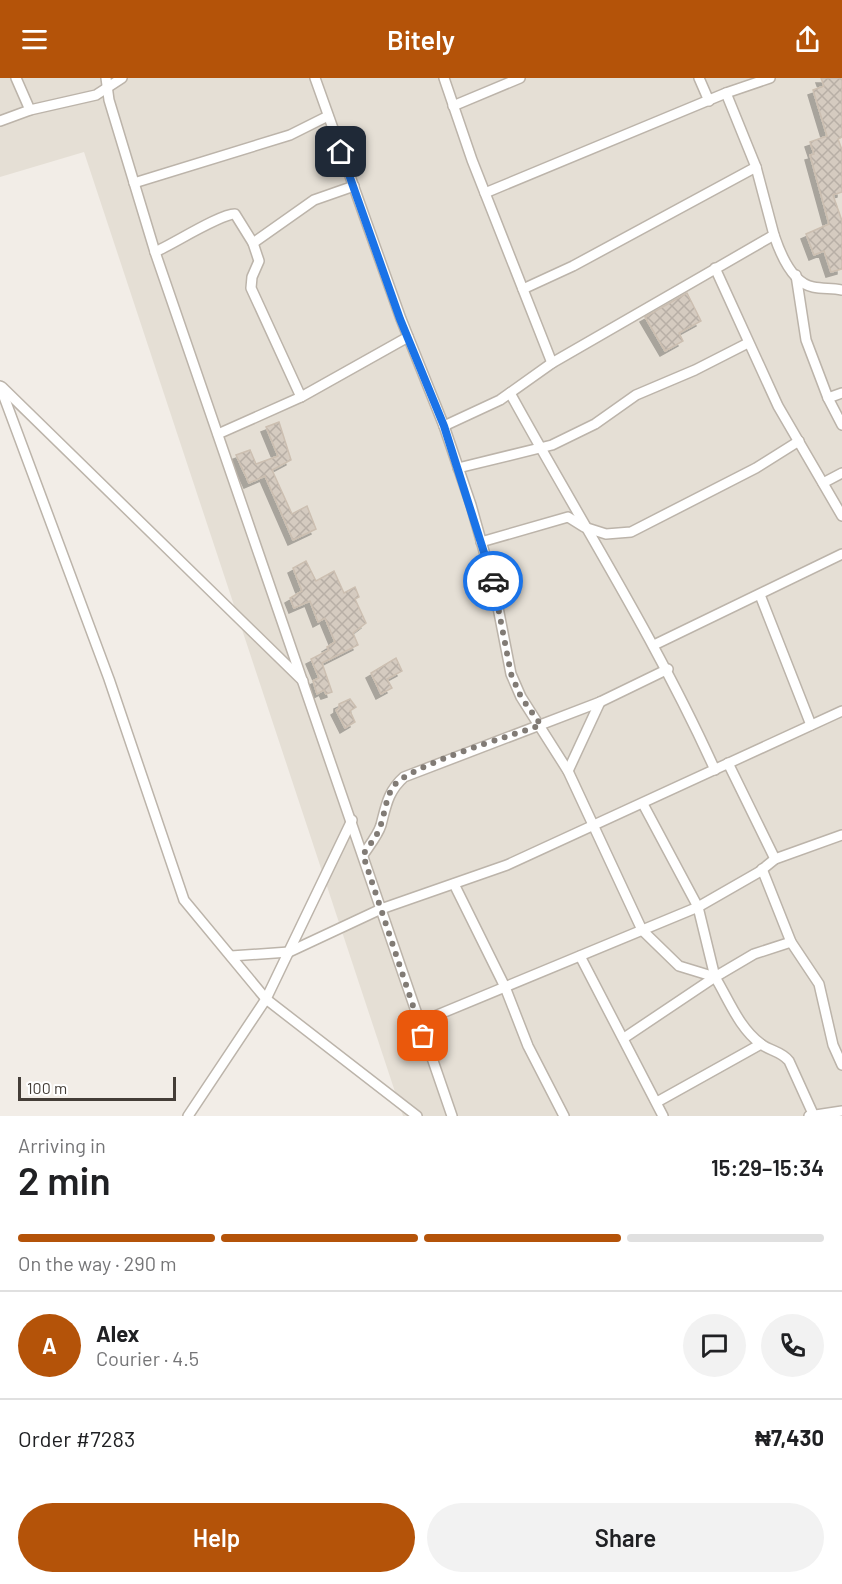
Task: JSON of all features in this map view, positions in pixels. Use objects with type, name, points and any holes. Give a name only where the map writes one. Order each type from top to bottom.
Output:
[{"type":"street","points":[[16,78],[30,110]]},
{"type":"street","points":[[0,121],[30,110],[96,95],[107,82],[122,78]]},
{"type":"street","points":[[315,78],[408,337],[444,426],[458,468],[494,587],[511,674],[521,697],[541,725],[568,771],[592,827],[642,930],[680,966],[715,977]]},
{"type":"street","points":[[444,78],[485,193],[552,363]]},
{"type":"street","points":[[453,106],[520,78]]},
{"type":"street","points":[[699,78],[709,100]]},
{"type":"street","points":[[485,193],[726,93],[770,78]]},
{"type":"street","points":[[107,82],[109,100],[155,252],[352,820],[418,1023],[452,1116]]},
{"type":"street","points":[[726,93],[756,167],[782,256],[796,275],[810,287],[842,290]]},
{"type":"street","points":[[134,183],[290,135],[328,116]]},
{"type":"street","points":[[523,289],[573,266],[756,167]]},
{"type":"street","points":[[253,243],[280,221],[314,200],[354,186]]},
{"type":"street","points":[[155,252],[182,240],[225,214],[235,214],[253,243],[259,261],[252,277],[251,288],[301,397]]},
{"type":"street","points":[[444,426],[510,393],[552,363],[774,235]]},
{"type":"street","points":[[715,268],[748,343],[799,441],[842,516]]},
{"type":"street","points":[[796,275],[806,340],[828,398],[842,425]]},
{"type":"street","points":[[218,434],[301,397],[408,337]]},
{"type":"street","points":[[458,468],[541,449],[595,424],[636,395],[695,370],[748,343]]},
{"type":"street","points":[[0,386],[305,683]]},
{"type":"street","points":[[0,386],[109,679],[184,900],[266,999],[417,1116]]},
{"type":"street","points":[[510,393],[584,527],[668,669],[715,770]]},
{"type":"street","points":[[828,398],[842,393]]},
{"type":"street","points":[[481,542],[568,516],[584,527],[606,534],[620,534],[638,529],[756,468],[799,441]]},
{"type":"street","points":[[823,483],[842,473]]},
{"type":"street","points":[[654,645],[842,554]]},
{"type":"street","points":[[760,595],[811,725]]},
{"type":"street","points":[[363,855],[380,827],[384,808],[393,786],[404,777],[481,745],[600,702],[668,669]]},
{"type":"street","points":[[568,771],[600,702]]},
{"type":"street","points":[[231,956],[289,952],[381,909],[507,865],[842,711]]},
{"type":"street","points":[[728,764],[775,859]]},
{"type":"street","points":[[643,804],[698,907],[715,977],[742,1025],[761,1044],[784,1054],[812,1115],[842,1111]]},
{"type":"street","points":[[188,1116],[266,999],[352,820]]},
{"type":"street","points":[[418,1023],[698,907],[775,859],[842,835]]},
{"type":"street","points":[[762,869],[790,942],[819,984],[833,1045],[842,1065]]},
{"type":"street","points":[[454,884],[505,987],[528,1046],[564,1116]]},
{"type":"street","points":[[624,1038],[715,977],[754,954],[790,942]]},
{"type":"street","points":[[580,956],[663,1116]]},
{"type":"street","points":[[657,1102],[761,1044]]},
{"type":"shaded area","points":[[0,78],[842,78],[842,1116],[403,1116],[84,152],[0,177]]},
{"type":"building","points":[[821,78],[842,78],[842,137],[838,139],[842,150],[842,192],[833,195],[842,221],[842,269],[831,272],[824,251],[814,255],[806,234],[829,224],[810,155],[814,154],[810,142],[827,136],[813,90],[824,86]]},
{"type":"building","points":[[687,293],[701,321],[679,333],[683,341],[665,351],[645,317]]},
{"type":"building","points":[[279,422],[291,460],[272,470],[292,514],[307,506],[316,529],[293,540],[265,476],[249,483],[236,455],[250,450],[256,464],[278,456],[266,427]]},
{"type":"building","points":[[306,561],[316,581],[334,571],[344,593],[355,587],[359,597],[355,599],[366,623],[353,633],[358,645],[322,663],[332,692],[326,694],[324,690],[317,694],[313,681],[319,678],[311,659],[329,650],[327,647],[335,642],[325,618],[318,622],[310,601],[294,608],[290,598],[302,591],[293,568]]},
{"type":"building","points":[[396,658],[402,671],[387,679],[392,688],[381,694],[371,673]]},
{"type":"building","points":[[350,699],[356,707],[350,711],[355,722],[345,728],[336,710],[339,704]]},
{"type":"way so far","points":[[423,1036],[363,855],[380,827],[384,808],[393,786],[404,777],[481,745],[541,725],[521,697],[511,674],[493,581]]},
{"type":"route","points":[[341,152],[400,319],[444,426],[471,505],[493,581]]}]
